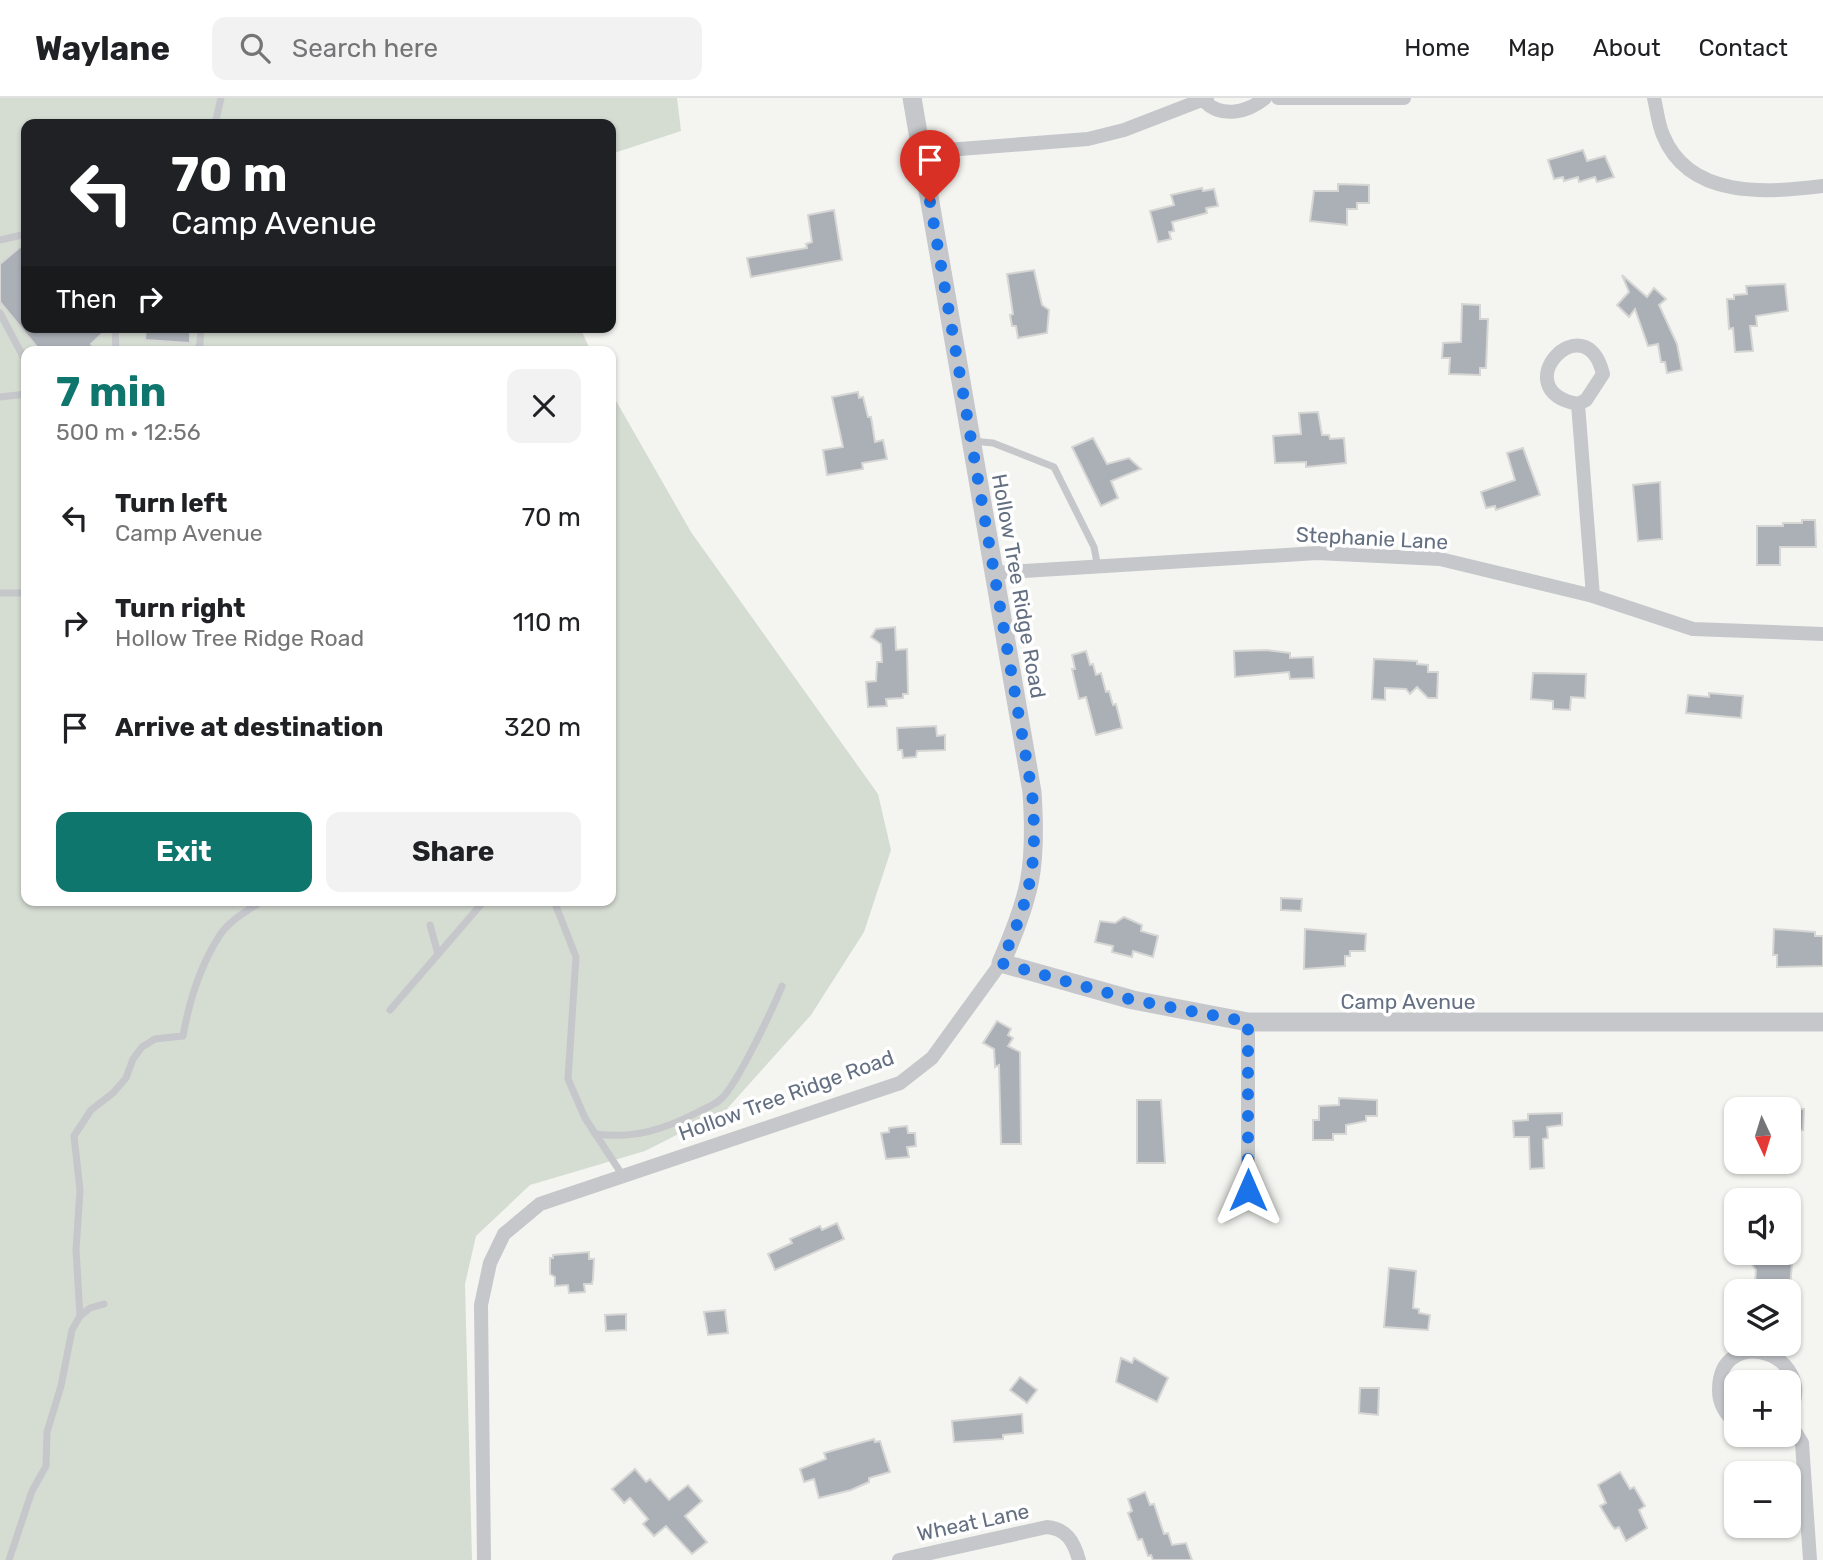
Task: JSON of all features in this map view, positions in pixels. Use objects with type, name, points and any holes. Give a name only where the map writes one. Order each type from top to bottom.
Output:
[{"type":"street","name":"Hollow Tree Ridge Road","points":[[484,1560],[481,1305],[490,1263],[504,1234],[540,1204],[900,1083],[932,1058],[1001,963],[1021,916],[1033,874],[1035,837],[1032,792],[912,98]]},
{"type":"street","points":[[921,152],[1088,139],[1124,130],[1206,100],[1208,105],[1235,113],[1252,107],[1265,98]]},
{"type":"street","points":[[1278,98],[1404,98]]},
{"type":"street","points":[[1654,98],[1663,135],[1681,165],[1704,180],[1744,190],[1786,191],[1823,186]]},
{"type":"street","points":[[1578,404],[1593,596]]},
{"type":"street","name":"Stephanie Lane","points":[[993,573],[1317,553],[1440,559],[1593,596],[1693,629],[1823,634]]},
{"type":"street","name":"Camp Avenue","points":[[1001,963],[1133,1000],[1248,1022],[1305,1025],[1823,1022]]},
{"type":"street","points":[[1248,1022],[1248,1190]]},
{"type":"street","points":[[1726,1370],[1728,1364],[1748,1351],[1772,1352],[1792,1370]]},
{"type":"street","points":[[1724,1374],[1719,1387],[1724,1410]]},
{"type":"street","points":[[1801,1441],[1810,1560]]},
{"type":"street","name":"Wheat Lane","points":[[899,1560],[1047,1527],[1056,1528],[1071,1538],[1079,1560]]},
{"type":"lane","points":[[216,119],[220,98]]},
{"type":"lane","points":[[0,240],[21,235]]},
{"type":"lane","points":[[0,313],[21,353]]},
{"type":"lane","points":[[0,397],[21,396]]},
{"type":"lane","points":[[971,441],[993,443],[1054,467],[1094,547],[1098,568]]},
{"type":"lane","points":[[0,593],[21,593]]},
{"type":"lane","points":[[80,1316],[76,1250],[80,1190],[74,1136],[91,1110],[126,1078],[133,1059],[142,1047],[155,1039],[183,1036],[198,979],[220,935],[237,917],[254,906]]},
{"type":"lane","points":[[390,1010],[480,906]]},
{"type":"lane","points":[[556,906],[576,957],[568,1079],[595,1134],[623,1176]]},
{"type":"lane","points":[[430,925],[438,954]]},
{"type":"lane","points":[[595,1134],[620,1137],[643,1135],[667,1127],[722,1099],[771,1013],[782,986]]},
{"type":"lane","points":[[9,1560],[32,1491],[46,1466],[47,1432],[61,1386],[72,1330],[80,1316],[90,1308],[104,1304]]},
{"type":"shaded area","points":[[0,98],[677,98],[681,131],[616,152],[616,119],[21,119],[21,333],[583,333],[588,346],[21,346],[21,906],[616,906],[616,401],[691,532],[878,794],[891,850],[864,932],[811,1015],[726,1110],[645,1151],[530,1185],[476,1236],[465,1284],[472,1560],[0,1560]]},
{"type":"building","points":[[1583,150],[1587,161],[1605,156],[1614,177],[1597,182],[1595,177],[1579,182],[1578,177],[1564,181],[1563,177],[1554,179],[1548,160]]},
{"type":"building","points":[[1338,184],[1369,185],[1369,203],[1357,203],[1357,209],[1347,209],[1347,225],[1310,221],[1314,191],[1338,191]]},
{"type":"building","points":[[1202,188],[1203,191],[1214,189],[1218,206],[1206,208],[1207,213],[1172,222],[1174,231],[1169,232],[1171,239],[1158,242],[1150,211],[1174,205],[1171,195]]},
{"type":"building","points":[[834,210],[842,260],[751,277],[747,258],[807,248],[806,244],[812,242],[808,215]]},
{"type":"building","points":[[21,246],[21,328],[0,302],[0,264]]},
{"type":"building","points":[[1034,270],[1042,305],[1049,310],[1047,333],[1018,338],[1010,315],[1013,314],[1007,274]]},
{"type":"building","points":[[1622,275],[1647,297],[1654,288],[1666,299],[1659,305],[1677,344],[1682,370],[1667,373],[1665,362],[1661,362],[1658,344],[1648,346],[1635,309],[1629,317],[1617,305],[1629,292]]},
{"type":"building","points":[[1785,284],[1788,311],[1756,316],[1757,326],[1750,326],[1753,351],[1735,352],[1733,328],[1729,329],[1727,299],[1734,299],[1734,295],[1747,294],[1746,286]]},
{"type":"building","points":[[1462,304],[1480,305],[1480,319],[1488,319],[1486,368],[1480,368],[1480,375],[1449,374],[1450,358],[1442,358],[1443,343],[1461,342]]},
{"type":"building","points":[[25,333],[103,333],[91,344],[93,346],[36,346]]},
{"type":"building","points":[[146,333],[190,333],[190,343],[145,340]]},
{"type":"building","points":[[858,392],[859,398],[863,397],[868,417],[871,417],[875,442],[883,440],[887,459],[862,463],[863,469],[827,475],[823,450],[843,447],[832,397]]},
{"type":"building","points":[[1318,412],[1322,435],[1329,435],[1330,439],[1344,438],[1346,463],[1306,467],[1306,462],[1275,463],[1273,436],[1301,434],[1299,413]]},
{"type":"building","points":[[1093,438],[1107,464],[1129,458],[1141,469],[1111,481],[1118,498],[1101,506],[1072,447]]},
{"type":"building","points":[[1523,448],[1540,495],[1496,510],[1495,506],[1486,508],[1481,492],[1515,480],[1507,453]]},
{"type":"building","points":[[1660,482],[1662,539],[1638,541],[1633,485]]},
{"type":"building","points":[[1802,520],[1815,520],[1816,547],[1780,547],[1780,565],[1757,565],[1757,526],[1783,526],[1783,523],[1802,523]]},
{"type":"building","points":[[895,627],[896,650],[907,649],[908,694],[903,694],[903,698],[886,699],[887,706],[868,707],[866,682],[876,681],[877,662],[882,662],[881,644],[871,637],[876,629]]},
{"type":"building","points":[[1267,650],[1290,653],[1290,658],[1313,657],[1314,678],[1290,679],[1289,672],[1235,677],[1234,651]]},
{"type":"building","points":[[1086,651],[1090,665],[1093,664],[1096,675],[1101,673],[1106,692],[1109,691],[1113,705],[1116,704],[1122,728],[1096,735],[1086,697],[1079,699],[1072,669],[1075,669],[1072,655]]},
{"type":"building","points":[[1374,659],[1417,661],[1417,664],[1428,665],[1428,672],[1438,672],[1437,698],[1428,698],[1417,687],[1410,694],[1406,689],[1385,688],[1385,700],[1372,699]]},
{"type":"building","points":[[1533,673],[1586,674],[1585,698],[1571,697],[1570,710],[1553,709],[1553,701],[1531,699]]},
{"type":"building","points":[[1709,693],[1743,696],[1741,718],[1686,713],[1688,695],[1709,697]]},
{"type":"building","points":[[936,726],[937,736],[945,735],[945,750],[917,751],[916,757],[903,758],[902,750],[898,750],[897,728]]},
{"type":"building","points":[[1281,898],[1302,899],[1301,911],[1281,910]]},
{"type":"building","points":[[1124,917],[1142,925],[1141,931],[1158,936],[1153,957],[1133,951],[1132,957],[1112,952],[1113,946],[1095,942],[1100,921],[1115,923]]},
{"type":"building","points":[[1305,929],[1366,934],[1365,951],[1350,951],[1350,956],[1345,956],[1345,966],[1304,969]]},
{"type":"building","points":[[1774,929],[1815,932],[1815,936],[1823,936],[1823,966],[1777,967],[1777,955],[1773,955]]},
{"type":"building","points":[[997,1021],[1011,1029],[1008,1035],[1013,1038],[1008,1046],[1020,1052],[1021,1144],[1001,1144],[999,1065],[995,1067],[994,1049],[983,1043]]},
{"type":"building","points":[[1339,1098],[1377,1100],[1377,1116],[1366,1116],[1366,1121],[1346,1125],[1346,1134],[1333,1134],[1333,1140],[1313,1140],[1313,1120],[1319,1120],[1319,1106],[1339,1105]]},
{"type":"building","points":[[1137,1100],[1161,1100],[1165,1163],[1137,1163]]},
{"type":"building","points":[[1801,1109],[1804,1109],[1801,1130]]},
{"type":"building","points":[[1562,1113],[1562,1125],[1547,1127],[1548,1138],[1543,1139],[1544,1168],[1530,1169],[1529,1137],[1514,1137],[1513,1121],[1528,1120],[1528,1114]]},
{"type":"building","points":[[907,1126],[908,1133],[915,1133],[916,1146],[907,1147],[909,1157],[886,1159],[881,1133],[889,1132],[889,1128]]},
{"type":"building","points":[[837,1223],[844,1239],[775,1270],[768,1254],[792,1243],[790,1239],[820,1226],[822,1230]]},
{"type":"building","points":[[589,1252],[589,1259],[594,1259],[593,1279],[592,1284],[584,1284],[585,1292],[569,1293],[568,1285],[555,1286],[555,1277],[550,1274],[550,1258],[553,1258],[553,1255]]},
{"type":"building","points":[[1752,1265],[1792,1265],[1791,1279],[1755,1279],[1756,1270]]},
{"type":"building","points":[[1389,1268],[1416,1271],[1413,1308],[1419,1309],[1419,1313],[1430,1315],[1428,1330],[1384,1327]]},
{"type":"building","points":[[725,1310],[728,1333],[708,1335],[704,1312]]},
{"type":"building","points":[[626,1314],[626,1330],[606,1331],[605,1315]]},
{"type":"building","points":[[1121,1358],[1132,1363],[1134,1358],[1168,1378],[1157,1402],[1116,1382]]},
{"type":"building","points":[[1020,1377],[1037,1390],[1027,1403],[1010,1390]]},
{"type":"building","points":[[1360,1388],[1379,1388],[1378,1415],[1359,1413]]},
{"type":"building","points":[[1022,1414],[1023,1433],[1003,1435],[1003,1439],[954,1442],[952,1421]]},
{"type":"building","points":[[874,1439],[875,1442],[880,1441],[890,1472],[869,1478],[869,1482],[851,1490],[819,1498],[814,1479],[804,1482],[800,1469],[826,1459],[824,1453]]},
{"type":"building","points":[[635,1469],[646,1482],[650,1479],[669,1500],[688,1485],[702,1501],[685,1516],[707,1542],[692,1554],[666,1526],[654,1536],[643,1524],[648,1519],[630,1498],[624,1503],[612,1489]]},
{"type":"building","points":[[1620,1472],[1630,1489],[1634,1487],[1645,1506],[1639,1510],[1647,1528],[1626,1541],[1619,1527],[1615,1529],[1612,1526],[1600,1506],[1606,1503],[1598,1485]]},
{"type":"building","points":[[1145,1492],[1150,1505],[1154,1504],[1164,1534],[1168,1533],[1172,1545],[1186,1543],[1192,1560],[1153,1560],[1151,1555],[1148,1556],[1142,1539],[1138,1540],[1128,1513],[1132,1511],[1128,1499]]},
{"type":"route","points":[[930,202],[1032,792],[1035,837],[1033,874],[1021,916],[1001,963],[1133,1000],[1248,1022],[1248,1190]]}]
